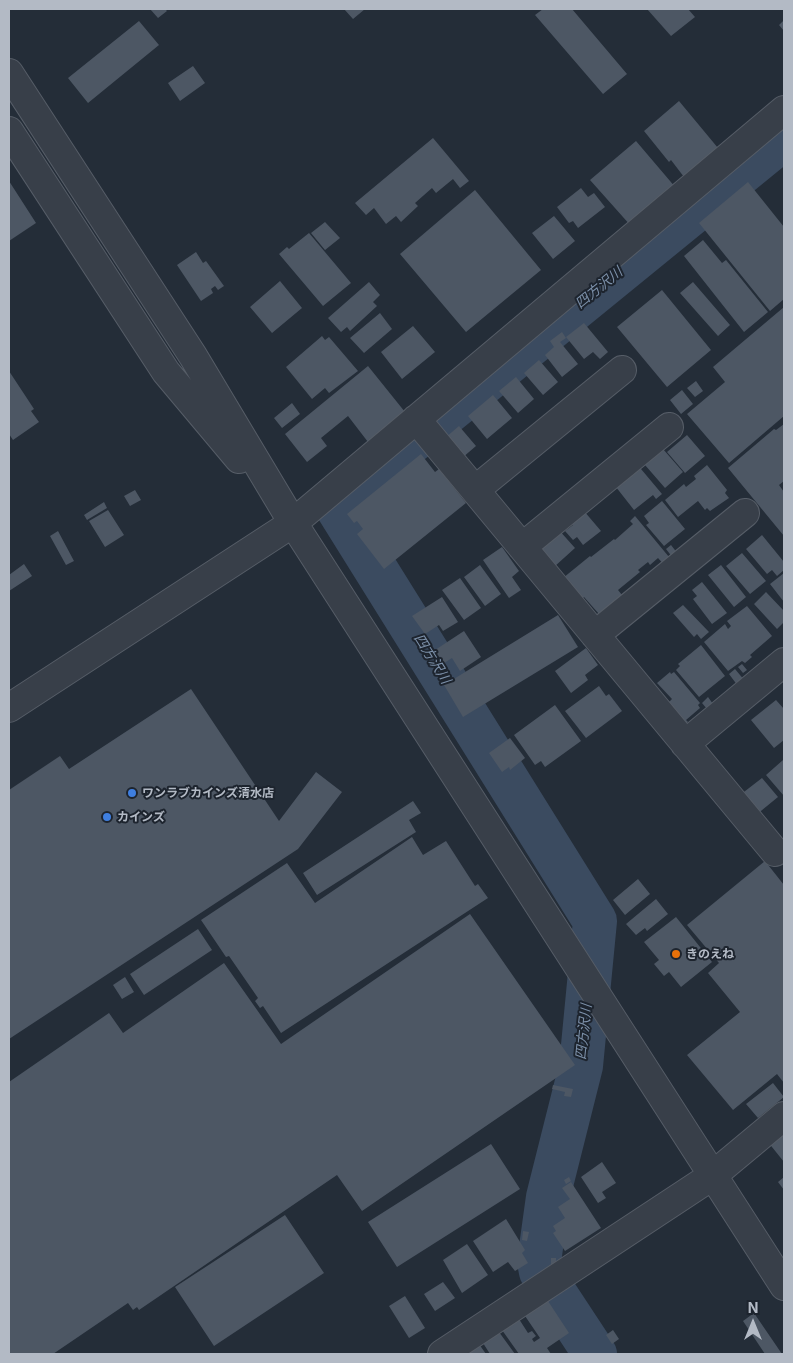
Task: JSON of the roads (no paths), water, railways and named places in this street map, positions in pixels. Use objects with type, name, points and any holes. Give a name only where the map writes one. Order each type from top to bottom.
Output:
[{"type":"street","points":[[9,73],[193,356],[293,523],[784,1286]]},
{"type":"street","points":[[9,708],[293,523],[784,110]]},
{"type":"street","points":[[9,131],[166,372],[293,523]]},
{"type":"street","points":[[475,490],[622,370]]},
{"type":"street","points":[[416,419],[776,852]]},
{"type":"street","points":[[522,547],[669,426]]},
{"type":"street","points":[[596,635],[745,513]]},
{"type":"street","points":[[686,744],[784,662]]},
{"type":"street","points":[[442,1354],[712,1176],[784,1116]]},
{"type":"waterway","name":"四方沢川","points":[[595,1354],[541,1272],[539,1262],[548,1197],[581,1066],[595,921],[335,504],[784,138]]},
{"type":"place","name":"ワンラブカインズ清水店","points":[[132,793]]},
{"type":"place","name":"カインズ","points":[[107,817]]},
{"type":"place","name":"きのえね","points":[[676,954]]}]
